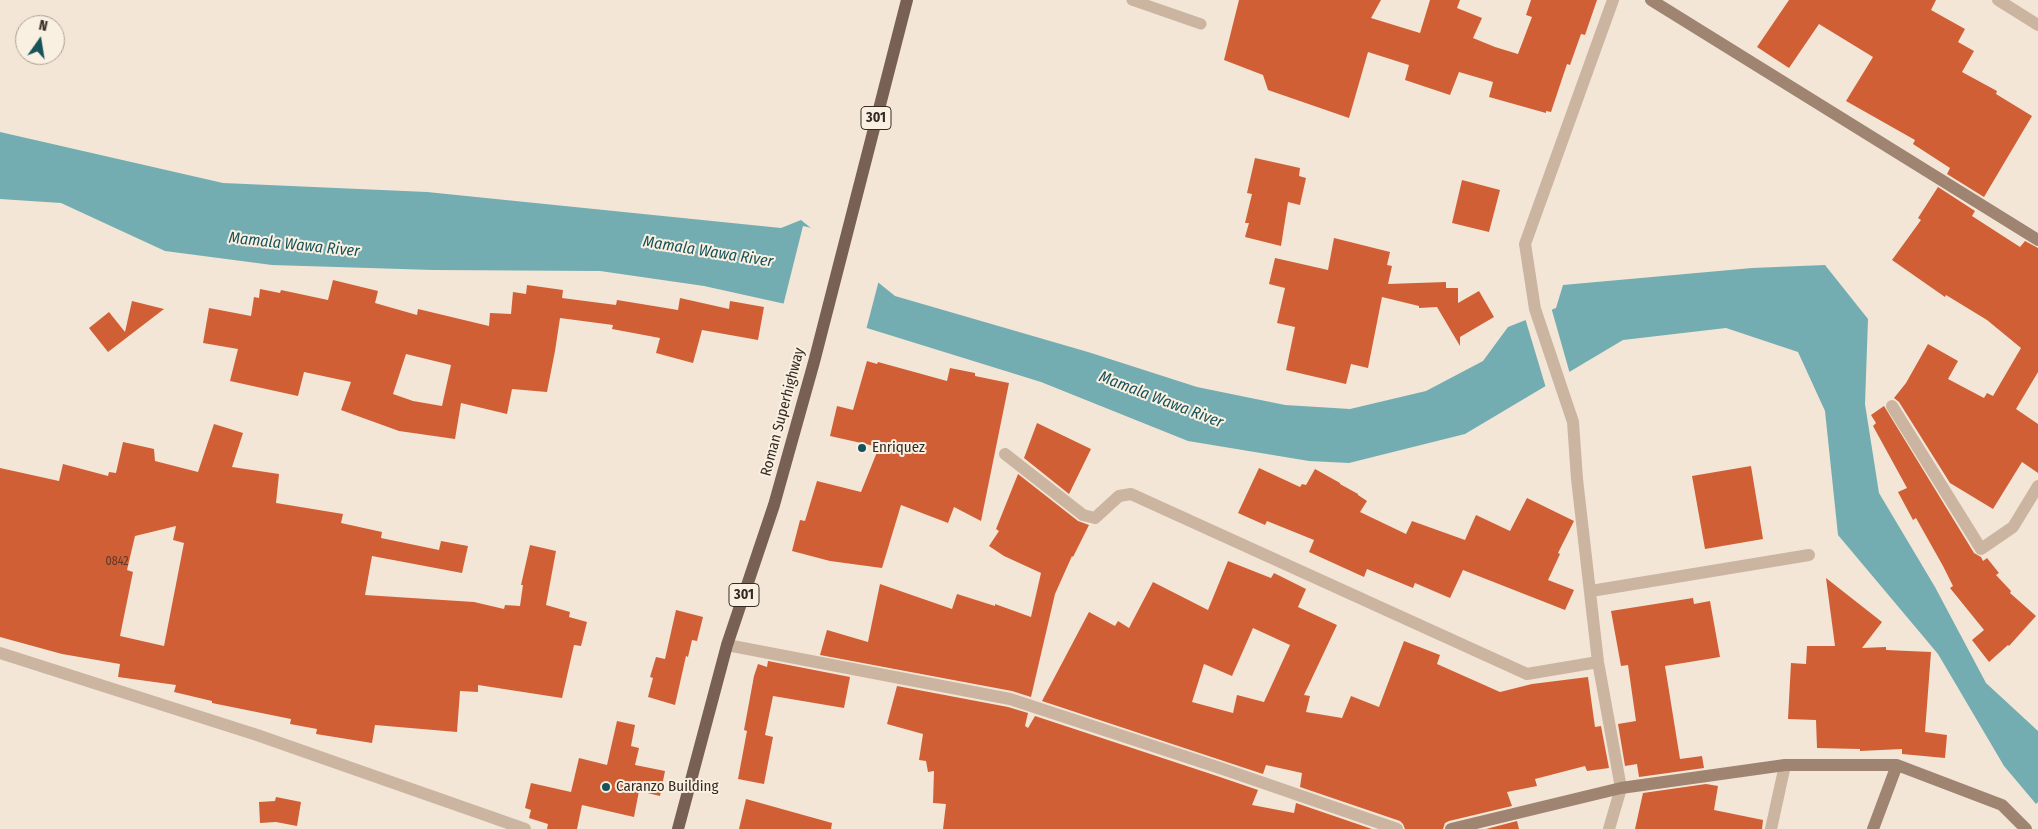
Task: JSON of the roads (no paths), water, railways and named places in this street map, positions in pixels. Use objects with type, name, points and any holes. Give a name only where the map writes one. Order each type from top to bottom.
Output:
[{"type":"main road","name":"Roman Superhighway","points":[[678,829],[727,645],[774,505],[814,362],[907,0]]},
{"type":"street","points":[[1609,829],[1620,788],[1598,662],[1577,479],[1573,422],[1534,309],[1525,244],[1612,0]]},
{"type":"street","points":[[1651,0],[2038,240]]},
{"type":"street","points":[[1998,0],[2038,25]]},
{"type":"street","points":[[1892,406],[1981,549],[2013,527],[2038,486]]},
{"type":"street","points":[[1005,454],[1083,515],[1095,518],[1119,496],[1131,494],[1527,674],[1598,662]]},
{"type":"street","points":[[1591,591],[1809,554]]},
{"type":"street","points":[[727,645],[1010,700],[1229,771],[1397,829]]},
{"type":"street","points":[[0,653],[257,735],[525,829]]},
{"type":"street","points":[[1770,829],[1784,765]]},
{"type":"street","points":[[1450,829],[1620,788],[1784,765],[1897,765],[2002,805],[2026,829]]},
{"type":"street","points":[[1872,829],[1897,765]]},
{"type":"lane","points":[[1132,0],[1200,24]]},
{"type":"water","name":"Mamala Wawa River","points":[[0,132],[223,183],[427,192],[781,228],[801,220],[895,296],[1088,352],[1197,387],[1285,405],[1350,409],[1426,391],[1483,361],[1508,327],[1556,308],[1563,285],[1752,268],[1825,265],[1868,319],[1865,404],[1879,493],[1935,587],[1986,683],[2038,731],[2038,802],[2036,804],[2004,766],[1938,654],[1838,535],[1825,411],[1798,352],[1726,328],[1623,340],[1465,434],[1349,463],[1309,461],[1188,441],[1041,382],[799,307],[704,286],[600,271],[433,270],[272,265],[165,251],[61,203],[0,199]]},
{"type":"place","name":"Enriquez","points":[[862,448]]},
{"type":"place","name":"Caranzo Building","points":[[606,787]]}]
